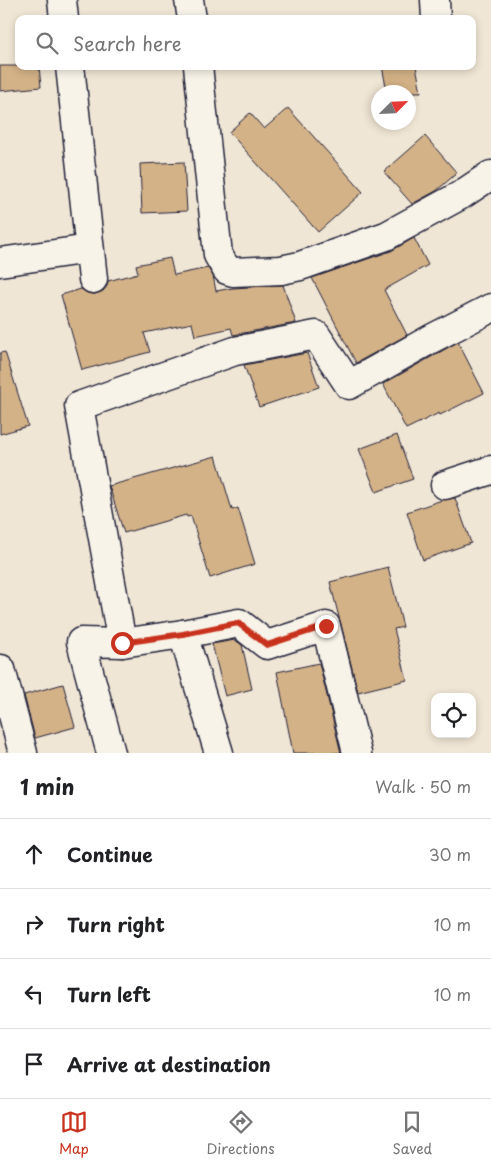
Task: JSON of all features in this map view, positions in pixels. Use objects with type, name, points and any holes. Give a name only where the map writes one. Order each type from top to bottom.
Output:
[{"type":"street","points":[[62,0],[64,15]]},
{"type":"street","points":[[190,0],[192,15]]},
{"type":"street","points":[[435,0],[436,15]]},
{"type":"street","points":[[70,70],[93,279]]},
{"type":"street","points":[[198,70],[218,254],[227,270],[233,272],[281,270],[300,266],[386,236],[461,195],[491,175]]},
{"type":"street","points":[[0,262],[90,249]]},
{"type":"street","points":[[122,643],[79,406],[235,352],[316,336],[349,385],[431,338],[491,308]]},
{"type":"street","points":[[445,485],[491,470]]},
{"type":"street","points":[[111,753],[81,642],[122,643],[238,623],[267,645],[326,626],[357,753]]},
{"type":"street","points":[[183,634],[219,753]]},
{"type":"street","points":[[0,669],[23,753]]},
{"type":"building","points":[[0,66],[15,66],[15,70],[39,70],[41,87],[0,91]]},
{"type":"building","points":[[383,70],[417,70],[421,92],[416,92],[416,85],[386,85]]},
{"type":"building","points":[[288,108],[363,192],[318,232],[229,132],[250,113],[264,129]]},
{"type":"building","points":[[425,136],[457,173],[436,191],[412,204],[384,172]]},
{"type":"building","points":[[184,162],[187,211],[142,213],[140,164]]},
{"type":"building","points":[[414,238],[428,265],[384,290],[407,335],[356,363],[312,278],[391,251]]},
{"type":"building","points":[[170,258],[174,275],[208,268],[213,276],[216,291],[283,285],[296,323],[233,335],[231,328],[195,336],[192,323],[144,333],[150,352],[82,370],[61,295],[81,289],[87,293],[95,294],[103,291],[108,281],[138,273],[136,265]]},
{"type":"building","points":[[458,342],[484,393],[440,415],[439,413],[406,429],[383,384]]},
{"type":"building","points":[[5,352],[28,426],[0,434],[0,353]]},
{"type":"building","points":[[307,353],[319,387],[259,407],[244,365]]},
{"type":"building","points":[[397,435],[413,479],[376,492],[359,449]]},
{"type":"building","points":[[216,456],[232,510],[238,508],[255,564],[210,578],[191,516],[187,517],[186,515],[124,533],[109,486]]},
{"type":"building","points":[[455,498],[471,543],[423,560],[407,512],[442,500]]},
{"type":"building","points":[[388,567],[403,627],[394,629],[407,680],[358,692],[330,582]]},
{"type":"building","points":[[235,640],[242,645],[252,689],[225,696],[212,644]]},
{"type":"building","points":[[319,663],[341,753],[293,753],[277,672]]},
{"type":"building","points":[[63,684],[75,727],[35,738],[24,695]]},
{"type":"route","points":[[122,643],[238,623],[267,645],[326,626]]}]
